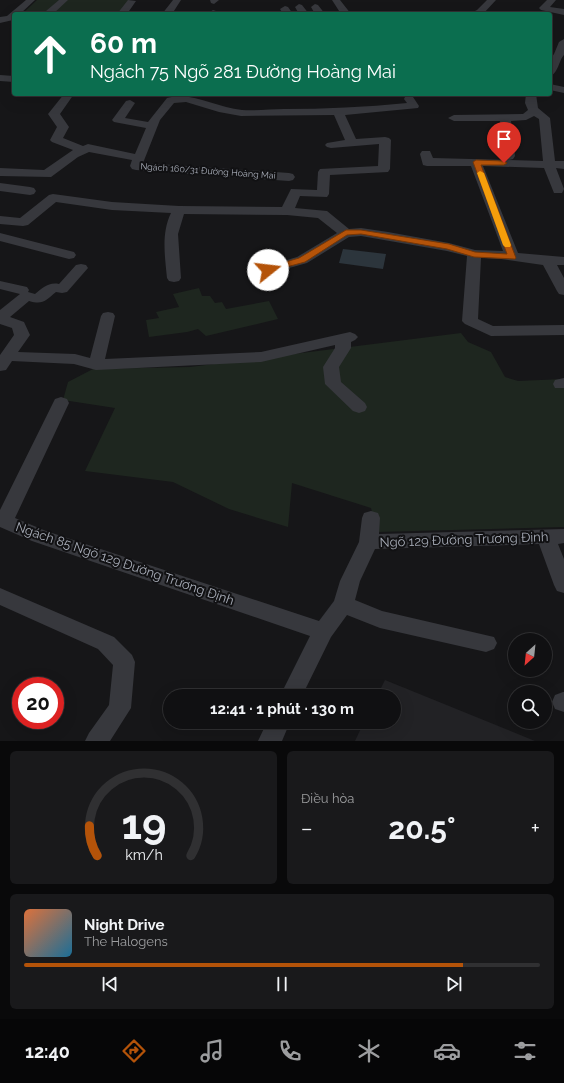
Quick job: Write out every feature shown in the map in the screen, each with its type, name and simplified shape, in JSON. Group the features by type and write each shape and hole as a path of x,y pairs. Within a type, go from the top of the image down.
{"lane":[{"path":"15,12 31,0"},
{"path":"50,12 64,0"},
{"path":"168,12 177,0"},
{"path":"336,0 345,12"},
{"path":"478,12 492,0"},
{"path":"552,0 544,8 564,12"},
{"path":"124,12 132,1"},
{"path":"552,67 564,42"},
{"path":"552,72 562,72"},
{"path":"0,78 12,79"},
{"path":"552,87 564,90"},
{"path":"68,96 54,114 63,127 56,140 84,150"},
{"path":"187,99 195,96"},
{"path":"531,96 530,102 533,111 544,118 550,158 549,165 558,190"},
{"path":"187,99 223,110 241,113 338,112 378,105 412,102"},
{"name":"Ngách 160/31 Đường Hoàng Mai","path":"187,99 171,100 155,119 136,166 289,177"},
{"path":"130,103 118,120 152,126"},
{"path":"454,118 526,117 533,111"},
{"path":"338,112 352,143"},
{"path":"505,117 510,156"},
{"path":"287,211 295,192 323,194 324,172 384,169 385,140 330,145"},
{"name":"Ngách 160/31 Đường Hoàng Mai","path":"84,150 88,148 140,158"},
{"path":"0,172 47,174 74,154 84,150"},
{"path":"426,154 428,162 564,165"},
{"path":"476,162 512,258"},
{"path":"0,187 30,191"},
{"path":"0,220 23,222 53,198 112,206 179,210 287,211 322,214 346,232"},
{"path":"174,278 171,248 173,219 179,210"},
{"path":"268,270 302,260 346,232 361,232 395,237 449,247 474,254 501,255 512,258 548,262 564,260"},
{"path":"0,237 69,255"},
{"path":"474,254 470,321 491,331 564,330"},
{"path":"548,262 564,291"},
{"path":"0,319 26,296 38,299 53,287 62,289 81,268"},
{"path":"0,285 22,290"},
{"path":"96,365 108,316"},
{"path":"0,319 19,325 22,335 3,361"},
{"path":"3,361 75,359 96,365 261,357 347,338 343,348 331,367 333,384 359,407"},
{"name":"Ngách 85 Ngõ 129 Đường Trương Định","path":"61,403 4,521 46,538 323,631"},
{"path":"369,542 371,518"},
{"path":"555,536 564,585"},
{"name":"Ngõ 129 Đường Trương Định","path":"294,689 323,631 343,604 350,581 369,542 555,536"},
{"path":"0,596 106,643 124,662 120,708 96,741"},
{"path":"343,604 380,619 486,643"},
{"path":"270,741 275,729"}],"shaded area":[{"path":"37,0 129,0 120,12 24,12"},
{"path":"343,249 386,254 383,269 339,263"},
{"path":"199,288 202,296 210,296 215,303 222,302 226,309 269,301 278,319 206,336 198,329 149,337 146,320 159,318 156,312 179,307 173,294"},
{"path":"461,333 468,342 491,352 505,377 518,381 564,379 564,527 377,532 371,508 292,483 288,527 229,509 173,482 85,471 115,408 63,400 68,382 93,369 190,367"},
{"path":"385,680 535,741 355,741 361,729 401,729 401,689 380,689"}],"slow traffic":[{"path":"480,173 507,245"}],"route":[{"path":"268,270 302,260 346,232 361,232 388,236 449,247 474,254 501,255 512,258 476,162 504,163"}]}
